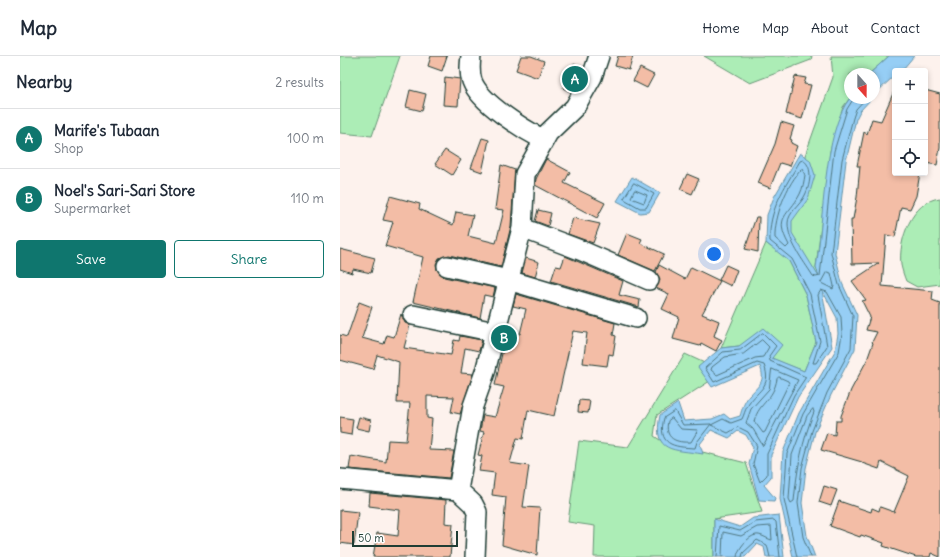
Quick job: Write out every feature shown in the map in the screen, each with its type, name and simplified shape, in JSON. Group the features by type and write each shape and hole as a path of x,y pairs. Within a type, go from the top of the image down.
{"street":[{"path":"471,56 470,72 472,82 480,92 502,114 515,124 544,140"},
{"path":"458,490 472,406 485,372 522,228 524,174 548,132 575,107 592,77 599,56"},
{"path":"522,228 580,250 649,280"},
{"path":"447,266 508,280 636,318"},
{"path":"413,315 495,332"},
{"path":"340,479 458,490 473,504 477,512 475,557"}],"green space":[{"path":"340,56 400,56 372,136 340,133"},
{"path":"704,56 812,56 811,60 750,83"},
{"path":"831,56 889,56 876,68 844,68 844,104 845,104 843,107 830,151 816,267 820,279 789,261 806,295 816,342 804,371 739,346 721,348 766,243 772,248 833,77"},
{"path":"940,198 940,284 917,287 906,281 901,267 902,244 909,223 915,214 922,206 930,201"},
{"path":"685,354 724,372 657,415 654,436 663,442 746,463 762,512 714,519 714,557 594,557 595,526 568,522 579,441 628,447"}],"water":[{"path":"889,56 914,56 904,68 892,68 892,78 880,89 880,68 876,68"},
{"path":"846,104 866,104 860,111 856,119 846,161 835,253 842,283 857,315 855,349 831,395 815,432 806,468 802,503 807,536 815,557 793,557 780,499 783,452 799,413 835,351 838,334 837,318 822,290 832,347 798,397 771,455 771,477 764,485 775,498 774,501 759,500 749,464 753,447 746,435 738,431 729,438 711,430 700,444 703,454 675,450 668,447 662,443 659,437 658,428 660,415 678,403 684,421 712,419 724,414 730,419 740,416 742,408 749,396 762,380 762,371 760,366 712,387 698,367 721,348 739,346 763,328 782,345 772,358 804,371 816,342 806,295 789,261 766,243 767,215 774,197 800,153 810,160 815,175 808,199 792,221 792,233 819,277 816,267 829,154 834,132 841,113"},
{"path":"632,177 660,193 649,212 640,213 617,201"},
{"path":"779,515 784,557 766,557 764,547 757,544 745,557 714,557 714,519 740,527 753,518"}],"building":[{"path":"431,56 447,56 442,71 428,66"},
{"path":"521,56 531,56 544,61 538,78 516,70"},
{"path":"618,56 633,56 629,70 615,66"},
{"path":"574,64 583,69 571,92 563,88"},
{"path":"640,68 654,75 647,88 633,81"},
{"path":"795,76 806,78 804,84 811,85 802,119 786,114"},
{"path":"445,77 460,79 458,106 443,105"},
{"path":"410,90 426,94 422,111 406,107"},
{"path":"928,91 940,94 940,148 937,165 928,164"},
{"path":"892,96 892,176 919,176 916,196 910,209 901,207 895,237 886,235 882,286 933,291 932,300 940,303 940,557 931,553 930,557 916,557 883,546 884,543 861,535 860,537 830,526 839,501 871,512 872,508 879,511 880,507 894,512 909,476 881,462 879,469 862,462 821,450 827,433 835,435 836,421 841,421 841,416 851,390 867,360 873,343 872,342 877,332 866,330 870,317 862,301 866,300 852,281 879,263 852,264 851,219 853,219 857,197 860,166 857,166 864,132 867,134 872,119 881,121"},
{"path":"781,122 794,126 790,139 792,140 791,143 797,146 790,166 780,163 770,188 758,183 775,144"},
{"path":"482,138 489,140 482,172 471,168"},
{"path":"445,150 461,160 452,175 435,164"},
{"path":"546,159 570,172 564,183 605,203 597,218 535,185 536,179"},
{"path":"501,165 515,170 511,226 501,267 449,255 439,258 436,264 437,270 444,277 495,288 493,297 484,295 480,318 413,302 423,257 385,246 393,222 383,220 390,196 420,204 419,209 453,225 456,212 473,215 468,236 496,243 504,210 495,209"},
{"path":"687,174 699,179 692,194 680,189"},
{"path":"538,210 551,213 548,226 535,221"},
{"path":"756,217 759,217 758,252 745,249"},
{"path":"573,218 600,224 593,243 568,234"},
{"path":"627,233 642,239 640,243 664,254 655,271 618,255"},
{"path":"340,249 375,258 371,273 353,269 352,273 340,269"},
{"path":"565,256 623,281 619,295 640,300 639,307 551,281 556,266 561,267"},
{"path":"526,258 539,262 535,277 522,273"},
{"path":"659,265 685,279 691,267 720,281 702,314 719,321 714,336 722,340 716,351 701,343 700,346 673,339 679,317 662,309 669,294 656,288 660,279 656,272"},
{"path":"726,265 737,270 731,286 719,280"},
{"path":"516,294 615,323 613,335 616,336 613,355 609,354 607,366 583,363 587,333 573,331 554,416 528,410 523,439 517,438 510,463 529,466 523,507 540,508 537,555 502,545 506,497 492,495 495,473 479,471 482,456 478,455 484,432 480,431 483,415 495,417 504,387 495,385 507,331 520,334 526,309 513,306"},
{"path":"359,302 372,307 362,338 384,344 387,335 394,337 401,314 405,323 410,325 404,348 451,355 454,340 459,341 460,336 482,340 479,351 465,348 461,373 473,374 460,414 451,412 454,397 427,396 427,418 432,419 429,450 454,451 449,478 349,469 351,456 386,462 388,440 406,441 410,403 397,403 399,362 377,355 373,369 340,360 340,335 347,337"},
{"path":"579,400 590,401 588,413 578,412"},
{"path":"340,417 353,419 351,435 340,433"},
{"path":"359,417 371,420 369,431 356,428"},
{"path":"824,486 837,490 831,506 819,502"},
{"path":"370,493 446,500 445,523 453,524 450,557 373,557 377,533 398,536 400,510 369,506"},
{"path":"340,510 358,512 354,545 340,543"}],"place":[{"name":"Marife's Tubaan","path":"575,79"},
{"name":"Noel's Sari-Sari Store","path":"504,338"}]}
